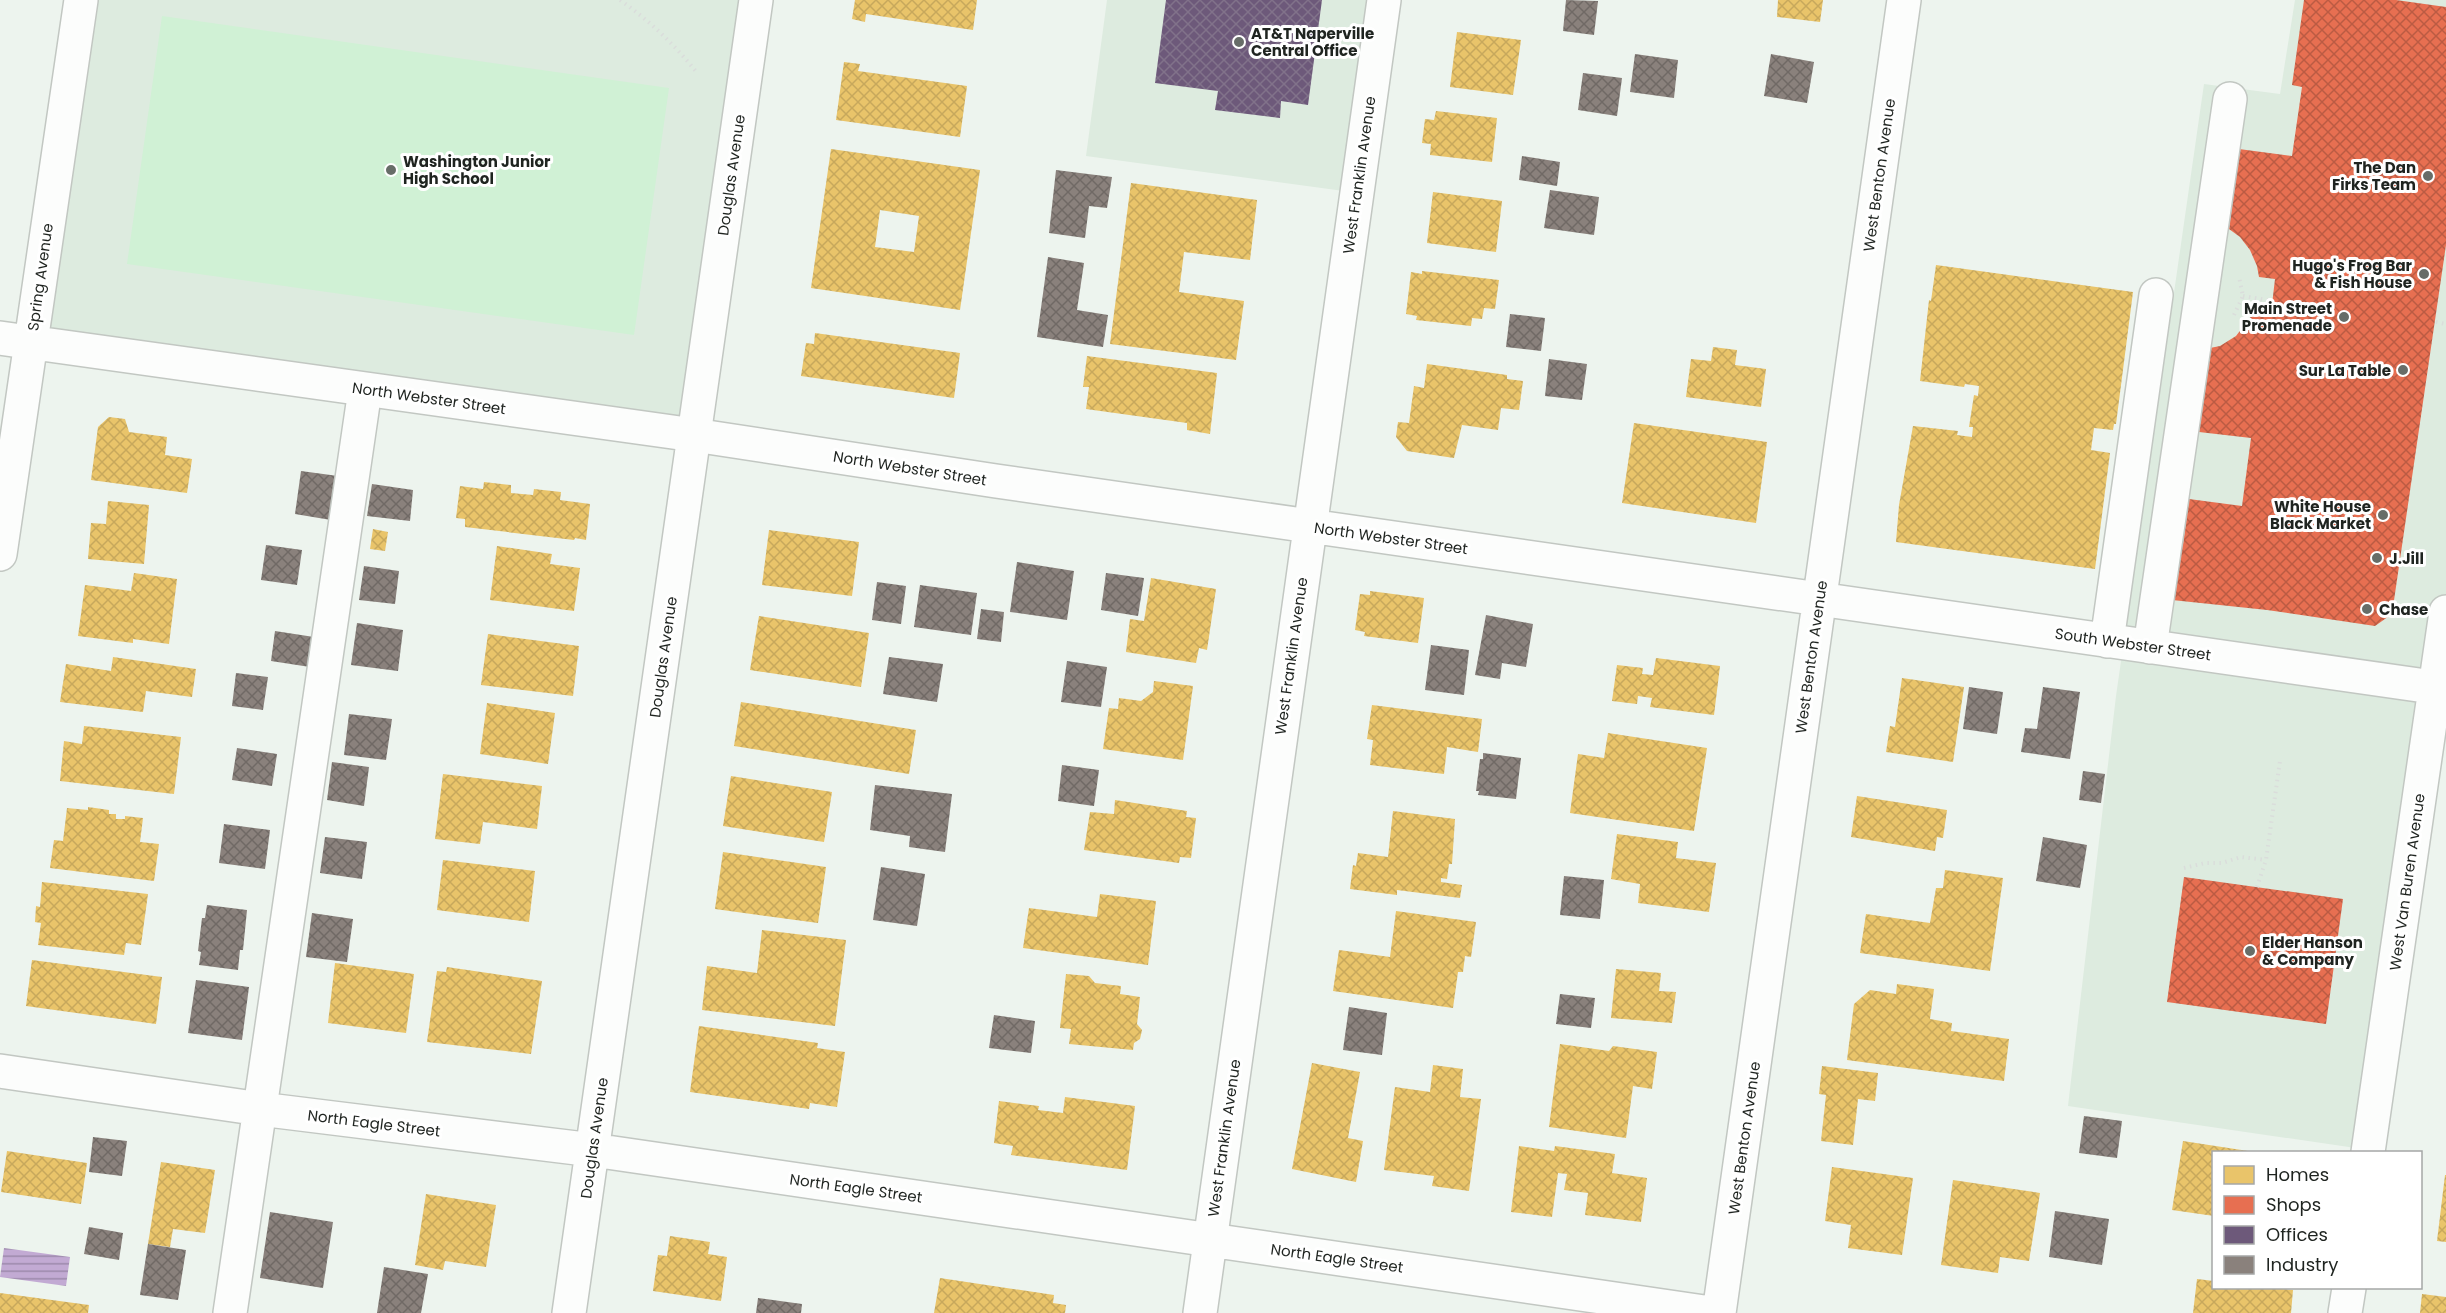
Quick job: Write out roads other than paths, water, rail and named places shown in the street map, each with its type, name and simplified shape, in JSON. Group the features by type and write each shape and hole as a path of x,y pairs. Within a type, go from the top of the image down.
{"street":[{"name":"Spring Avenue","path":"0,554 15,340 81,0"},
{"name":"Douglas Avenue","path":"569,1313 756,0"},
{"name":"West Franklin Avenue","path":"1200,1313 1384,0"},
{"name":"West Benton Avenue","path":"1719,1313 1904,0"},
{"path":"2150,647 2230,99"},
{"path":"2107,641 2156,295"},
{"name":"North Webster Street","path":"15,340 694,435 1309,526 1820,598"},
{"path":"230,1313 366,390"},
{"name":"South Webster Street","path":"1820,598 2441,688"},
{"name":"West Van Buren Avenue","path":"2368,1151 2441,688 2446,612"},
{"name":"North Eagle Street","path":"0,1071 260,1109 593,1150 1711,1313"},
{"path":"2345,1313 2349,1289"}],"place":[{"name":"AT&T Naperville Central Office","path":"1239,42"},
{"name":"Washington Junior High School","path":"391,170"},
{"name":"The Dan Firks Team","path":"2428,176"},
{"name":"Hugo's Frog Bar & Fish House","path":"2424,274"},
{"name":"Main Street Promenade","path":"2344,317"},
{"name":"Sur La Table","path":"2403,370"},
{"name":"White House Black Market","path":"2383,515"},
{"name":"J.Jill","path":"2377,558"},
{"name":"Chase","path":"2367,609"},
{"name":"Elder Hanson & Company","path":"2250,951"}]}
